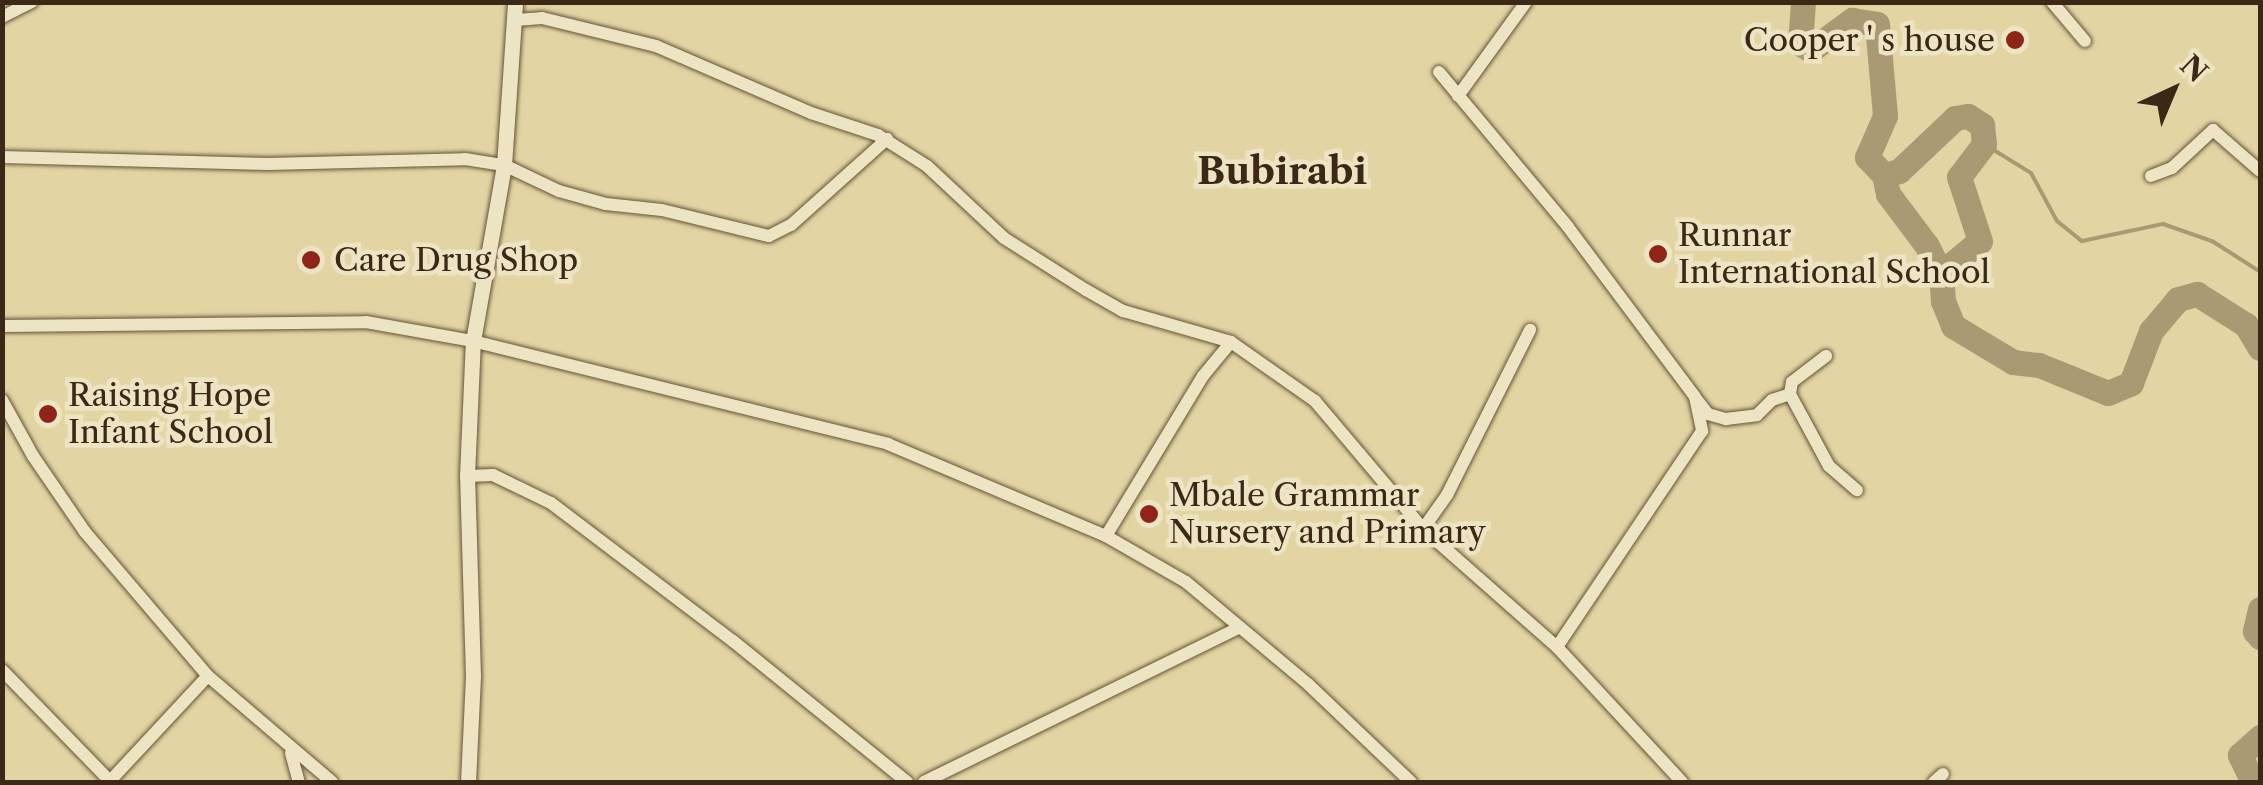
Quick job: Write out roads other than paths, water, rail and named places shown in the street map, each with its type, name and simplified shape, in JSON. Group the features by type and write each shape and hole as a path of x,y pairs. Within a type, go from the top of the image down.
{"street":[{"path":"2,17 32,2"},
{"path":"468,782 473,676 467,476 473,341 504,166 515,2"},
{"path":"1458,96 1526,2"},
{"path":"2052,2 2086,41"},
{"path":"515,20 542,18 656,46 811,113 886,140 948,183 1004,238 1086,290 1123,310 1231,342 1314,401 1423,529 1557,646 1682,782"},
{"path":"1439,72 1568,227 1708,414 1726,419 1757,414 1772,400 1790,394"},
{"path":"2151,176 2172,168 2213,130 2260,171"},
{"path":"2,157 266,164 465,159 504,166 559,191 606,204 662,210 770,236 792,225 886,140"},
{"path":"2,326 366,322 473,341 888,444 1106,536 1186,582 1310,685 1411,782"},
{"path":"1423,529 1448,495 1530,330"},
{"path":"1106,536 1203,376 1231,342"},
{"path":"1826,356 1792,382 1790,394 1829,466 1856,490"},
{"path":"1557,646 1702,431 1695,397"},
{"path":"2,400 33,456 85,532 208,676 332,782"},
{"path":"467,476 494,475 551,503 734,641 907,782"},
{"path":"924,782 1239,628"},
{"path":"2,670 110,782 208,676"},
{"path":"291,750 299,782"}],"waterway":[{"path":"1803,2 1801,34 1804,46 1811,50 1852,20 1877,24 1885,116 1867,157 1884,175 1899,171 1955,118 1968,116 1982,125 1984,144 1959,177 1980,241 1941,273 1943,301 1953,326 2013,362 2039,365 2108,393 2131,383 2151,331 2178,299 2197,294 2246,325 2260,348"},
{"path":"1984,144 2031,173 2057,221 2082,241 2163,224 2212,241 2259,271"},
{"path":"1884,175 1888,194 1927,246 1941,273"},
{"path":"2260,609 2255,631 2260,637"},
{"path":"2253,782 2240,755 2260,737"}],"place":[{"name":"Cooper ' s house","path":"2015,40"},
{"name":"Runnar International School","path":"1658,254"},
{"name":"Care Drug Shop","path":"311,260"},
{"name":"Raising Hope Infant School","path":"48,414"},
{"name":"Mbale Grammar Nursery and Primary","path":"1149,514"}],"district":[{"name":"Bubirabi","path":"1282,171"}]}
